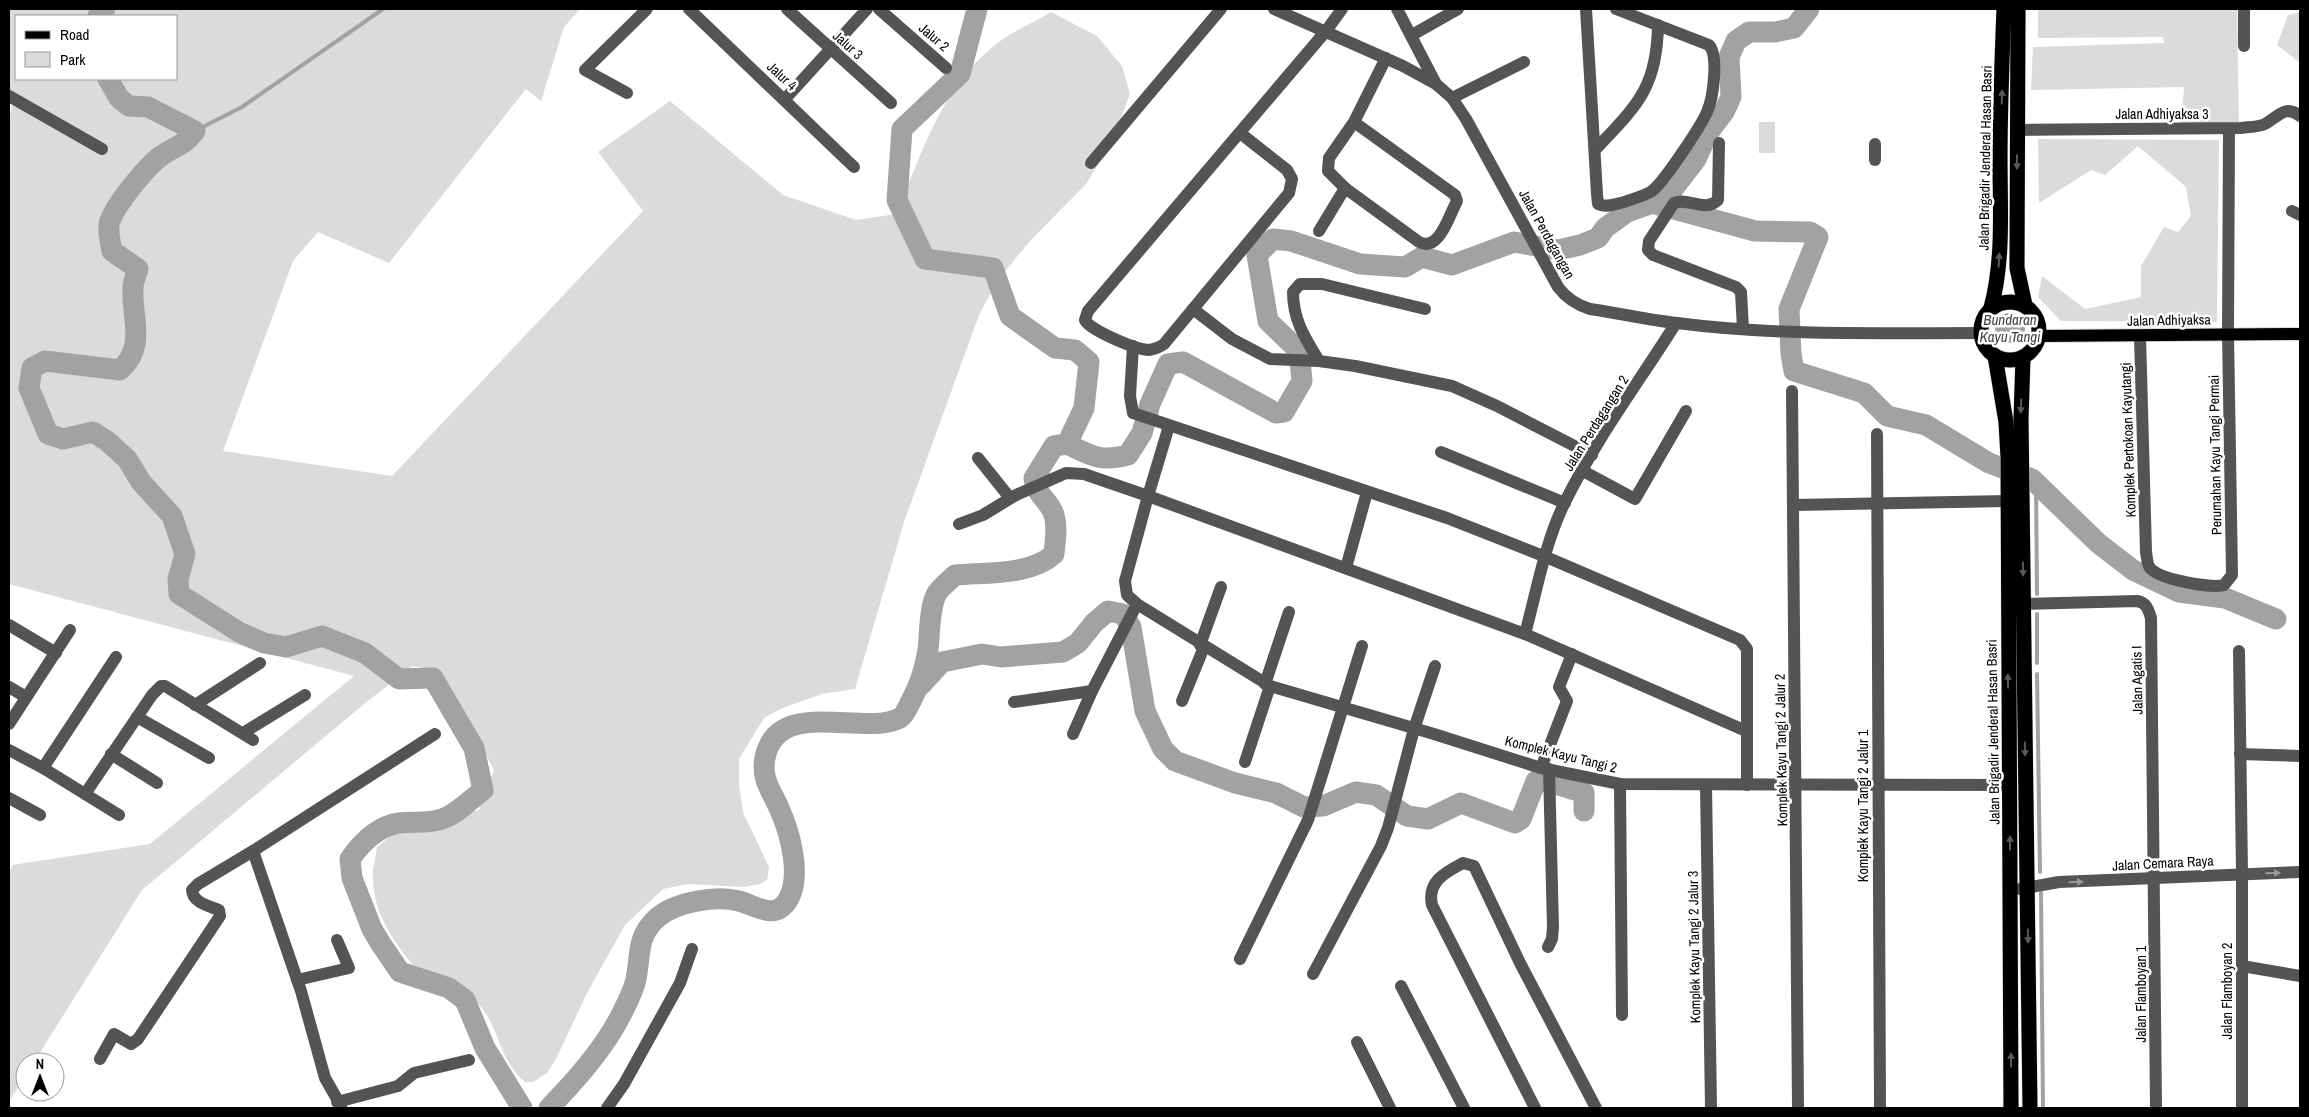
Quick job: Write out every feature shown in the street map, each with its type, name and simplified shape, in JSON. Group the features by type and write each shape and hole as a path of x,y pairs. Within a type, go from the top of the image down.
{"highway":[{"name":"Jalan Brigadir Jenderal Hasan Basri","path":"1992,308 1998,272 2000,242 2004,9"},
{"path":"2018,9 2017,268 2025,305"},
{"path":"2008,301 2025,305 2035,315 2038,322 2039,336 2035,346 2022,357 2009,360 1995,356 1985,346 1981,333 1983,319 1992,308 2008,301"},
{"name":"Jalan Brigadir Jenderal Hasan Basri","path":"1995,356 2006,422 2014,456"},
{"name":"Jalan Brigadir Jenderal Hasan Basri","path":"2011,1108 2008,648 2016,539 2014,456 2022,357"},
{"name":"Jalan Brigadir Jenderal Hasan Basri","path":"2015,483 2008,501 2016,539 2024,604 2023,648 2030,1108"},
{"path":"2008,648 2023,648"}],"main road":[{"name":"Jalan Adhiyaksa","path":"2039,336 2300,334"}],"street":[{"path":"627,93 585,70 647,9"},
{"name":"Jalur 4","path":"689,9 854,167"},
{"name":"Jalur 3","path":"787,9 891,103"},
{"path":"785,99 867,9"},
{"name":"Jalur 2","path":"879,9 946,68"},
{"path":"1091,163 1221,9"},
{"name":"Jalan Perdagangan","path":"1274,9 1386,58 1436,84 1452,98 1563,294 1578,304 1590,309 1676,323 1743,329 1801,332 1981,333"},
{"path":"1240,133 1287,170 1292,186 1289,193 1164,344 1149,350 1133,346 1092,328 1086,323 1086,315 1326,31 1342,9"},
{"path":"1397,9 1436,84"},
{"path":"1412,35 1458,9"},
{"path":"1586,9 1598,204 1602,206 1619,203 1654,190 1709,110 1713,84 1714,52 1709,46 1616,9"},
{"path":"2244,9 2244,46"},
{"path":"1595,150 1629,114 1644,91 1656,64 1658,25"},
{"path":"1354,122 1453,193 1456,201 1438,238 1432,244 1424,244 1345,188 1330,175 1327,166 1329,158 1354,122 1386,58"},
{"path":"1452,98 1524,62"},
{"path":"9,96 102,149"},
{"name":"Jalan Adhiyaksa 3","path":"2017,130 2229,128 2263,125 2285,111 2290,111 2300,116"},
{"name":"Perumahan Kayu Tangi Permai","path":"2229,128 2228,334 2232,575"},
{"path":"1719,143 1718,200 1708,206 1678,202 1669,210 1649,241 1648,250 1653,254 1736,287 1741,292 1743,329"},
{"path":"1875,144 1875,160"},
{"path":"1319,231 1345,188"},
{"path":"1315,360 1294,316 1293,292 1300,284 1322,284 1425,309"},
{"path":"1193,309 1232,339 1270,359 1290,361 1315,360 1452,386 1497,406 1592,455"},
{"name":"Jalan Perdagangan 2","path":"1525,634 1546,557 1565,503 1592,455 1676,323"},
{"name":"Komplek Pertokoan Kayutangi","path":"2140,336 2148,564 2151,569 2158,573 2218,586 2227,582 2232,575"},
{"path":"1133,346 1130,396 1133,413 1447,518 1546,557 1740,640 1746,649 1747,655 1747,785"},
{"name":"Komplek Kayu Tangi 2 Jalur 2","path":"1792,392 1798,1108"},
{"path":"1583,471 1635,499 1686,411"},
{"path":"1073,734 1092,691 1137,604 1127,595 1125,581 1169,426"},
{"name":"Komplek Kayu Tangi 2 Jalur 1","path":"1877,434 1880,1108"},
{"path":"1441,452 1565,503"},
{"path":"978,458 1013,496"},
{"path":"959,524 983,514 1013,496 1066,472 1084,474 1525,634 1746,731"},
{"path":"1346,568 1367,492"},
{"path":"1793,505 2008,501"},
{"path":"1182,701 1221,588"},
{"name":"Jalan Agatis I","path":"2024,604 2137,601 2144,603 2149,609 2151,618 2155,880"},
{"name":"Komplek Kayu Tangi 2","path":"1137,604 1202,646 1268,685 1545,768 1620,784 2010,785"},
{"path":"1245,762 1289,612"},
{"path":"9,625 56,653"},
{"path":"9,724 70,630"},
{"path":"1240,960 1308,820 1362,646"},
{"name":"Jalan Flamboyan 2","path":"2239,651 2242,874 2242,1108"},
{"path":"1548,947 1552,939 1553,927 1545,768 1567,701 1558,687 1572,654"},
{"path":"43,768 116,657"},
{"path":"195,704 260,663"},
{"path":"1313,974 1381,846 1388,828 1414,729 1435,666"},
{"path":"85,794 152,695 161,686 165,686 248,736 305,695"},
{"path":"9,687 26,697"},
{"path":"1014,702 1092,691"},
{"path":"137,717 209,758"},
{"path":"100,1060 114,1034 131,1044 138,1039 220,916 219,910 197,901 192,895 192,890 198,884 436,734"},
{"path":"9,750 43,768 119,815"},
{"path":"111,754 157,783"},
{"path":"2240,754 2300,756"},
{"path":"1620,784 1622,1014"},
{"name":"Komplek Kayu Tangi 2 Jalur 3","path":"1706,785 1711,1108"},
{"path":"9,798 40,815"},
{"path":"252,851 298,980 325,1078 338,1105 398,1086 414,1073 469,1060"},
{"path":"1536,1108 1432,905 1430,894 1434,883 1463,863 1474,866 1482,879 1520,963 1596,1108"},
{"name":"Jalan Cemara Raya","path":"2010,892 2059,882 2155,880 2300,872"},
{"name":"Jalan Flamboyan 1","path":"2155,880 2156,1108"},
{"path":"298,980 350,968 337,940"},
{"path":"607,1108 624,1084 680,983 692,949"},
{"path":"2242,966 2300,976"},
{"path":"1401,986 1464,1108"},
{"path":"1357,1042 1390,1108"}],"green space":[{"path":"9,9 580,9 564,27 541,101 526,89 389,263 318,232 293,261 223,451 392,476 643,211 598,152 670,101 783,195 856,220 897,214 935,123 961,81 977,62 1001,40 1051,12 1097,36 1122,66 1130,94 1112,142 1086,184 1030,241 997,281 979,315 904,522 855,689 822,694 780,709 764,718 739,759 739,785 743,812 769,867 767,880 760,884 744,887 688,884 663,889 625,925 587,993 556,1059 547,1073 533,1082 525,1082 510,1065 483,1009 465,990 454,983 443,977 416,969 393,938 377,904 373,874 377,847 396,832 479,810 494,770 441,672 413,666 364,704 142,890 40,1052 15,1052 15,1092 9,1102 9,875 12,865 150,844 354,676 9,584 9,118 14,100 9,95"},
{"path":"2038,9 2237,9 2239,124 2181,125 2184,87 2031,90 2033,47 2164,43 2163,37 2038,38"},
{"path":"2300,12 2300,63 2277,45 2288,15"},
{"path":"1759,122 1775,122 1775,153 1759,153"},
{"path":"2038,139 2219,140 2217,322 2061,321 2038,297 2042,276 2085,309 2141,297 2141,266 2164,227 2178,232 2191,216 2186,187 2138,146 2105,175 2091,170 2039,203"}],"water":[{"name":"Bundaran Kayu Tangi","path":"2010,313 2021,317 2025,328 2021,339 2010,343 1999,339 1995,328 1999,317"}],"waterway":[{"path":"99,15 105,9"},
{"path":"195,131 242,107 383,9"},
{"path":"977,9 960,74 902,129 897,200 925,259 993,268 1010,316 1055,348 1075,350 1089,362 1084,408 1067,444"},
{"path":"1067,444 1096,457 1110,458 1128,455 1142,433 1150,404 1168,364 1183,362 1276,413 1284,412 1302,381 1299,351 1268,321 1257,255 1273,239 1291,241 1360,264 1405,267 1422,257 1452,265 1514,242 1558,250 1580,245 1598,238 1605,228 1627,212 1666,198 1696,159 1708,133 1724,112 1731,97 1729,57 1736,41 1749,32 1775,32 1794,28 1809,9"},
{"path":"109,80 119,98 129,106 148,107 195,131 186,141 166,152 148,168 131,187 109,224 112,251 138,269 133,288 135,341 128,361 120,370 45,361 32,368 29,388 48,434 63,439 93,432 107,441 127,459 141,482 172,516 185,554 178,579 179,594 239,632 264,643 286,647 322,636 365,653 399,679 433,678 474,748 483,790 448,817 431,821 399,823 377,831 365,841 350,859 352,878 372,929 400,972 449,988 465,1000 485,1048 522,1108"},
{"path":"1652,203 1755,231 1810,232 1818,237 1789,309 1791,354 1794,371 1864,393 1887,416 1926,425 1989,463 2032,479 2098,543 2133,570 2179,592 2225,598 2276,619"},
{"path":"549,1108 589,1064 615,1026 634,988 642,939 650,925 657,918 674,908 696,901 730,899 769,911 780,908 785,904 791,894 794,883 793,856 787,830 764,772 765,758 773,739 786,728 804,723 885,723 902,717 922,676 928,650 932,606 941,588 955,575 1020,570 1044,561 1054,554 1056,529 1054,515 1040,494 1034,478 1054,446 1067,444"},
{"path":"2036,482 2037,594"},
{"path":"921,685 942,662 982,654 1001,657 1063,652 1078,643 1094,623 1108,611 1123,614 1131,627 1145,711 1163,749 1175,761 1235,783 1276,793 1304,807 1323,806 1356,792 1376,795 1407,816 1428,819 1461,803 1515,823 1521,819 1536,781 1540,779 1584,793 1584,811"},
{"path":"2037,614 2037,663"},
{"path":"2037,674 2040,872"},
{"path":"2041,893 2043,1108"}]}
